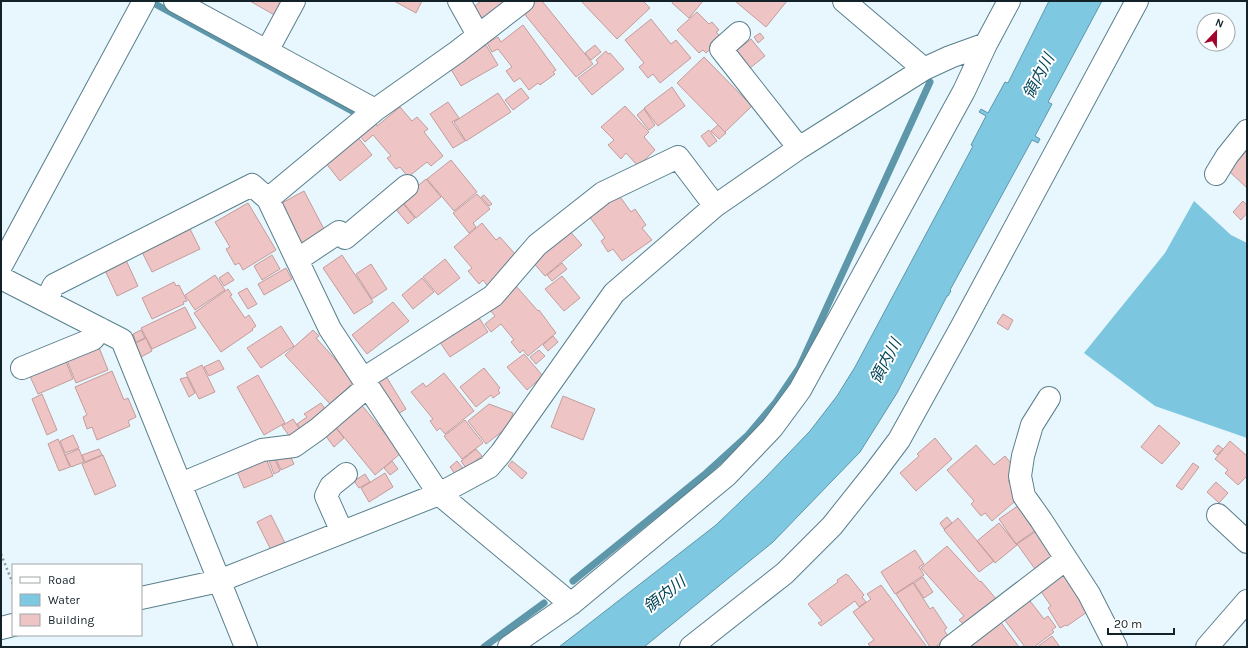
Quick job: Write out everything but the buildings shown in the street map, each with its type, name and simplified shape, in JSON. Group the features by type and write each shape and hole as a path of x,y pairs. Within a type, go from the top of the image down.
{"street":[{"path":"175,1 375,110"},
{"path":"267,51 294,1"},
{"path":"459,1 478,35"},
{"path":"268,199 375,110 523,1"},
{"path":"844,1 924,68"},
{"path":"508,647 571,604 727,475 772,428 800,390 964,91 986,44 1009,1"},
{"path":"691,647 785,573 832,526 899,440 1137,1"},
{"path":"1,266 141,2"},
{"path":"739,33 721,49 800,148"},
{"path":"142,598 219,580 439,494 489,467 501,453 614,293 715,206 800,148 924,68 986,44"},
{"path":"1216,174 1227,156 1247,131"},
{"path":"181,484 262,450 294,446 318,429 365,382 493,296 537,245 603,194 623,183 678,157 715,206"},
{"path":"46,301 54,285 252,185 268,199 330,330 439,494 571,604"},
{"path":"297,260 339,232 345,238 407,186"},
{"path":"1,278 122,340 246,647"},
{"path":"22,368 93,339 101,329"},
{"path":"1049,398 1032,425 1022,456 1020,476 1024,496 1089,594 1116,647"},
{"path":"342,532 326,496 330,486 346,474"},
{"path":"1218,515 1247,542"},
{"path":"951,647 1066,559"},
{"path":"1208,647 1247,601"},
{"path":"1,628 12,625"}],"path":[{"path":"1,554 12,582"}],"shaded area":[{"path":"1194,201 1231,235 1247,243 1247,438 1155,406 1084,353 1165,253"}],"water":[{"name":"領内川","path":"1049,1 1102,1 1048,102 1052,104 1035,136 1040,139 1038,143 1032,140 950,290 951,291 897,393 860,452 773,542 644,647 559,647 716,525 764,479 810,431 837,396 855,367 973,146 971,145 986,116 979,112 981,109 988,113 1005,82 1008,83"}],"waterway":[{"path":"157,5 352,111"},
{"path":"573,581 704,475 748,435 776,402 799,368 930,82"},
{"path":"484,647 544,603"}]}
